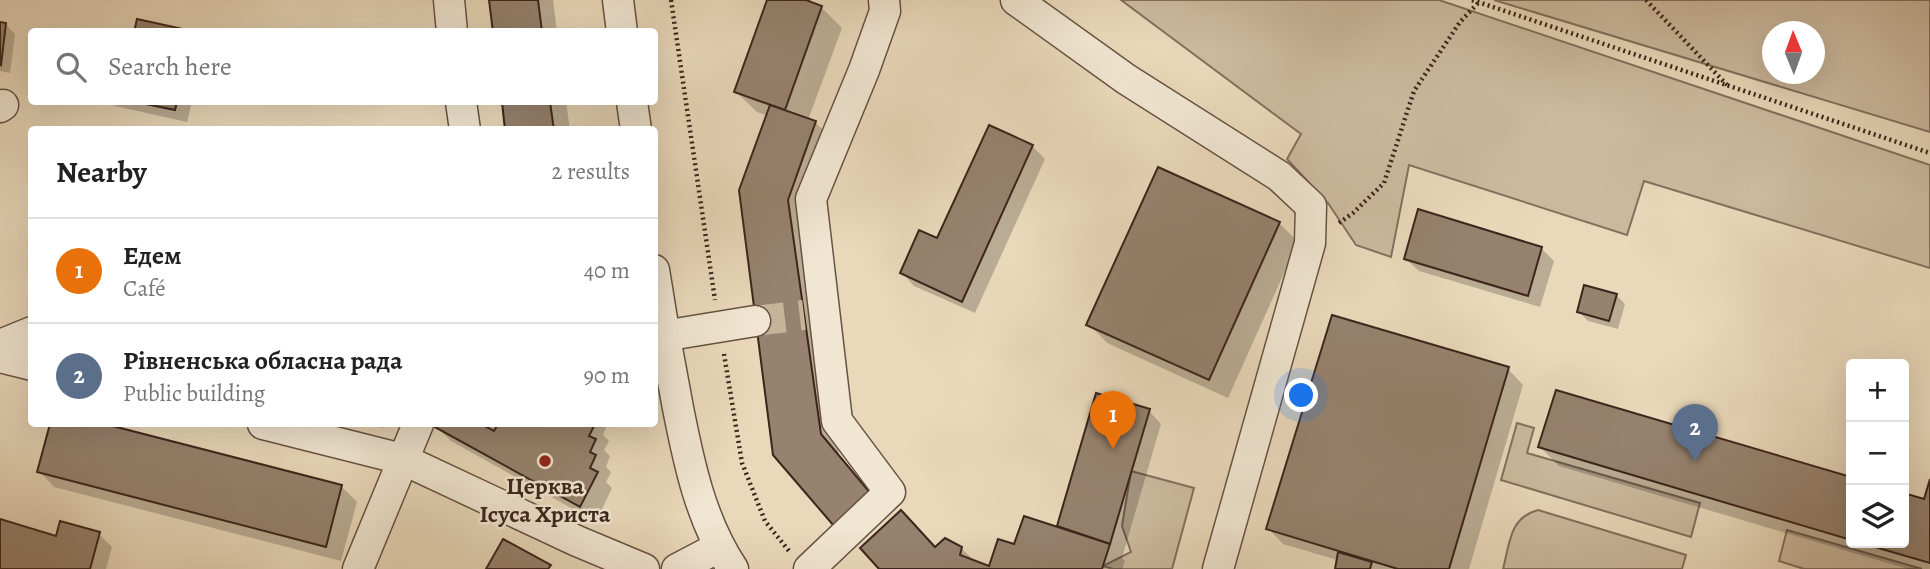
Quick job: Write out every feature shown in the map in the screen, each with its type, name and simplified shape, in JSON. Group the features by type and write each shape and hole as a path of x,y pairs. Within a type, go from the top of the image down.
{"street":[{"path":"449,0 452,28"},
{"path":"618,0 622,28"},
{"path":"803,564 890,492 838,421 814,314 811,200 864,70 885,11 884,0"},
{"path":"1016,0 1126,79 1279,176 1311,206 1310,243 1218,569"},
{"path":"461,105 464,126"},
{"path":"632,105 635,126"},
{"path":"658,300 663,337 688,456 701,504 726,558 677,569"},
{"path":"663,337 755,321"},
{"path":"0,345 28,334"},
{"path":"0,357 28,364"},
{"path":"275,427 402,459 644,569"},
{"path":"358,569 417,427"}],"path":[{"path":"671,0 719,327 742,463 765,521 803,564"},
{"path":"1472,0 1930,153"},
{"path":"1647,0 1728,86"},
{"path":"1310,243 1353,213 1384,183 1415,91 1460,22 1479,2"}],"shaded area":[{"path":"1121,0 1439,0 1930,165 1930,268 1644,181 1627,235 1409,165 1391,257 1356,245 1328,203 1287,159 1301,134"},
{"path":"1494,0 1930,0 1930,132 1771,84 1825,84 1825,21 1762,21 1762,81"},
{"path":"1517,423 1534,428 1527,453 1700,503 1691,537 1501,480"},
{"path":"1131,471 1194,488 1172,569 1113,569 1103,566 1131,552 1122,526"},
{"path":"1538,510 1686,555 1682,569 1503,569 1516,525 1528,514"},
{"path":"1787,530 1922,569 1804,569 1779,561"}],"building":[{"path":"489,0 538,0 542,28 492,28"},
{"path":"767,0 806,0 822,6 785,110 734,92"},
{"path":"137,19 178,28 135,28"},
{"path":"0,22 6,23 1,65 0,64"},
{"path":"151,105 176,105 175,110"},
{"path":"502,105 550,105 553,126 505,126"},
{"path":"770,105 816,121 788,200 821,434 872,495 834,526 773,455 739,190"},
{"path":"989,125 1033,145 962,302 900,273 919,230 937,238"},
{"path":"1158,167 1280,222 1209,380 1086,325"},
{"path":"1418,209 1542,247 1528,296 1404,259"},
{"path":"1584,285 1617,294 1609,321 1577,312"},
{"path":"1332,315 1509,367 1449,569 1398,569 1266,529"},
{"path":"1556,390 1846,476 1846,539 1538,447"},
{"path":"1096,393 1150,409 1110,544 1057,526"},
{"path":"49,427 117,427 342,485 326,547 37,472"},
{"name":"Церква Ісуса Христа","path":"435,427 487,427 494,431 496,427 594,427 589,436 596,439 590,452 596,455 590,468 598,472 580,507"},
{"path":"1930,479 1930,563 1878,548 1909,548 1909,494 1924,499"},
{"path":"901,510 935,547 945,538 962,547 960,555 989,566 998,539 1014,544 1024,516 1110,544 1102,569 879,569 860,548"},
{"path":"0,519 56,536 60,521 100,532 90,569 0,569"},
{"path":"503,539 551,565 548,569 486,569"},
{"path":"1338,552 1372,562 1370,569 1335,569"}],"tunnel":[{"path":"755,321 804,315"}],"place":[{"name":"Едем","path":"1113,449"},
{"name":"Церква Ісуса Христа","path":"545,461"},
{"name":"Рівненська обласна рада","path":"1695,462"}]}
